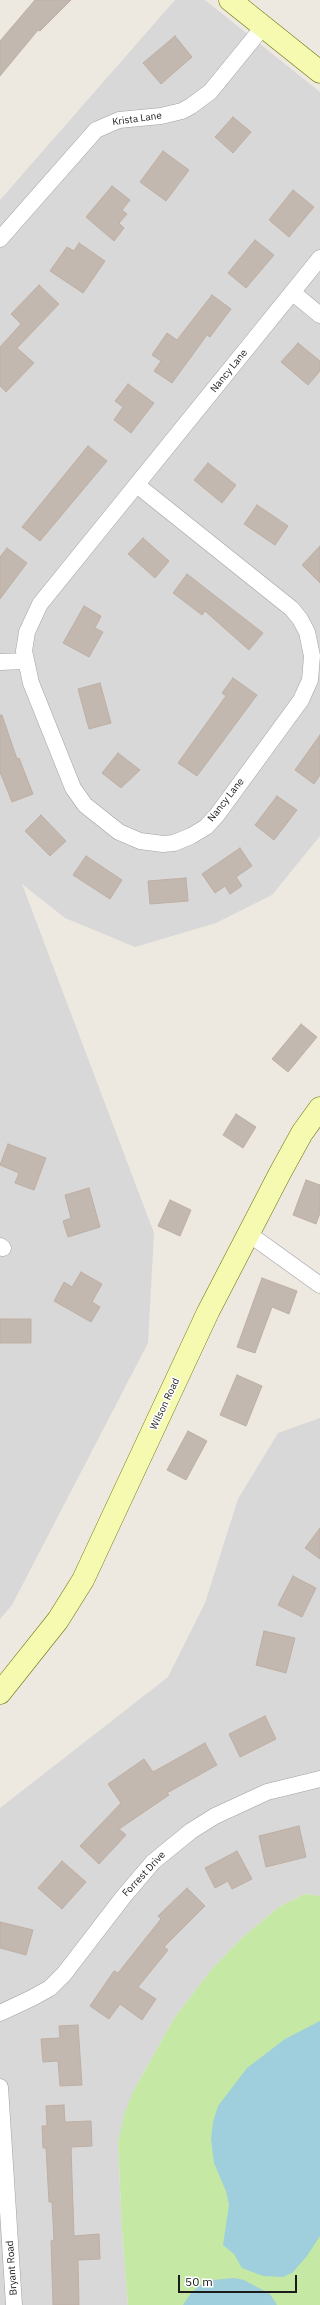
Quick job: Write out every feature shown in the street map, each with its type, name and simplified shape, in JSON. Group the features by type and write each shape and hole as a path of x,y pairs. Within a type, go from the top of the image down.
{"street":[{"path":"230,0 320,72"},
{"name":"Krista Lane","path":"0,239 96,130 119,120 177,112 201,100 210,92 263,26"},
{"name":"Nancy Lane","path":"137,485 286,604 300,619 307,632 312,656 310,680 301,700 217,815 206,827 192,836 174,842 152,843 129,837 109,826 85,805 73,788 31,683 25,661 27,632 35,612 292,292 320,258"},
{"path":"292,292 320,315"},
{"path":"0,662 25,661"},
{"name":"Wilson Road","path":"0,1693 58,1620 83,1580 208,1312 302,1133 320,1108"},
{"path":"249,1234 320,1284"},
{"name":"Forrest Drive","path":"0,2013 50,1988 64,1974 124,1896 153,1862 191,1831 226,1810 267,1792 320,1779"},
{"name":"Bryant Road","path":"0,2087 5,2239 14,2305"}],"shaded area":[{"path":"175,0 205,0 320,92 320,836 272,895 216,923 135,947 65,918 22,884 154,1233 148,1343 12,1605 0,1619 0,200"},
{"path":"320,1418 320,1896 305,1894 279,1907 242,1938 212,1969 175,2017 134,2090 118,2142 122,2230 128,2305 0,2305 0,1808 168,1677 205,1603 238,1499 278,1433"}],"green space":[{"path":"305,1894 320,1896 320,2305 128,2305 122,2230 118,2142 125,2112 134,2090 175,2017 212,1969 242,1938 279,1907"}],"water":[{"path":"320,2021 320,2236 307,2256 292,2273 283,2277 263,2276 242,2268 234,2254 223,2245 229,2205 226,2191 214,2163 211,2139 213,2122 218,2106 247,2068 285,2039"},
{"path":"234,2278 244,2280 270,2294 277,2305 183,2305 191,2293 199,2286 212,2280"}],"building":[{"path":"35,0 71,0 40,31 38,30 0,76 0,41"},
{"path":"175,36 192,57 161,84 143,63"},
{"path":"233,117 251,132 233,153 215,137"},
{"path":"163,151 189,170 166,201 140,182"},
{"path":"112,186 130,200 122,210 127,214 119,223 124,228 114,241 86,217"},
{"path":"293,190 314,207 289,237 269,220"},
{"path":"255,240 274,255 246,288 228,273"},
{"path":"79,243 105,261 83,293 50,271 67,247 74,251"},
{"path":"39,285 59,304 17,348 34,363 6,392 0,386 0,347 21,324 11,314"},
{"path":"212,295 231,309 210,337 207,335 172,383 154,371 161,361 152,355 167,333 177,340"},
{"path":"298,343 320,361 320,371 308,385 281,362"},
{"path":"128,384 154,403 131,433 114,420 123,407 115,401"},
{"path":"88,446 107,461 40,541 22,527"},
{"path":"208,463 236,485 222,503 194,480"},
{"path":"257,505 288,526 275,545 244,524"},
{"path":"143,538 169,561 155,578 128,554"},
{"path":"320,546 320,583 302,565"},
{"path":"7,548 27,563 0,599 0,557"},
{"path":"187,574 263,633 249,650 205,611 202,615 173,593"},
{"path":"84,606 101,616 95,628 103,632 89,657 63,643"},
{"path":"233,678 257,695 197,776 178,763 226,696 222,693"},
{"path":"100,683 111,723 89,729 78,689"},
{"path":"0,715 2,715 17,759 19,758 33,794 12,802 0,772"},
{"path":"320,735 320,775 314,784 295,770"},
{"path":"118,753 140,770 121,788 102,773"},
{"path":"277,796 297,810 274,840 255,825"},
{"path":"41,815 66,841 50,856 25,831"},
{"path":"240,848 252,866 236,877 242,886 230,894 225,886 215,893 202,874"},
{"path":"86,856 122,880 110,899 73,875"},
{"path":"186,878 188,901 150,904 148,881"},
{"path":"301,1024 317,1037 288,1072 272,1059"},
{"path":"236,1114 256,1127 243,1148 223,1135"},
{"path":"8,1144 46,1158 34,1190 15,1183 19,1173 0,1165"},
{"path":"306,1180 320,1185 320,1213 316,1224 293,1215"},
{"path":"89,1188 100,1227 68,1237 63,1221 71,1218 65,1195"},
{"path":"170,1200 191,1210 180,1236 158,1226"},
{"path":"81,1272 102,1284 92,1302 100,1307 91,1322 54,1301 64,1282 72,1287"},
{"path":"262,1278 297,1291 289,1314 272,1307 255,1353 237,1347"},
{"path":"0,1319 31,1319 31,1343 0,1343"},
{"path":"237,1375 262,1386 246,1426 220,1415"},
{"path":"188,1431 207,1441 186,1480 167,1470"},
{"path":"320,1528 320,1559 305,1548"},
{"path":"293,1576 316,1588 302,1617 278,1605"},
{"path":"264,1631 295,1638 286,1673 256,1665"},
{"path":"265,1716 276,1739 240,1757 229,1734"},
{"path":"205,1743 217,1765 167,1793 169,1795 119,1829 126,1835 99,1864 80,1846 121,1803 108,1784 144,1759 153,1772"},
{"path":"299,1826 306,1857 266,1867 259,1836"},
{"path":"237,1851 252,1879 232,1889 228,1881 215,1888 205,1868"},
{"path":"62,1861 86,1882 62,1909 38,1888"},
{"path":"187,1888 205,1906 164,1947 168,1950 138,1987 156,1999 142,2020 120,2004 109,2019 90,2006 114,1971 118,1973 161,1919 158,1916"},
{"path":"0,1922 33,1930 26,1955 0,1948"},
{"path":"78,2025 82,2085 60,2086 58,2061 43,2062 41,2039 60,2038 59,2026"},
{"path":"64,2105 65,2122 91,2121 92,2146 71,2147 74,2236 99,2234 100,2259 78,2260 79,2305 53,2305 51,2241 54,2240 52,2202 49,2202 46,2148 43,2148 42,2126 47,2126 46,2106"}]}
